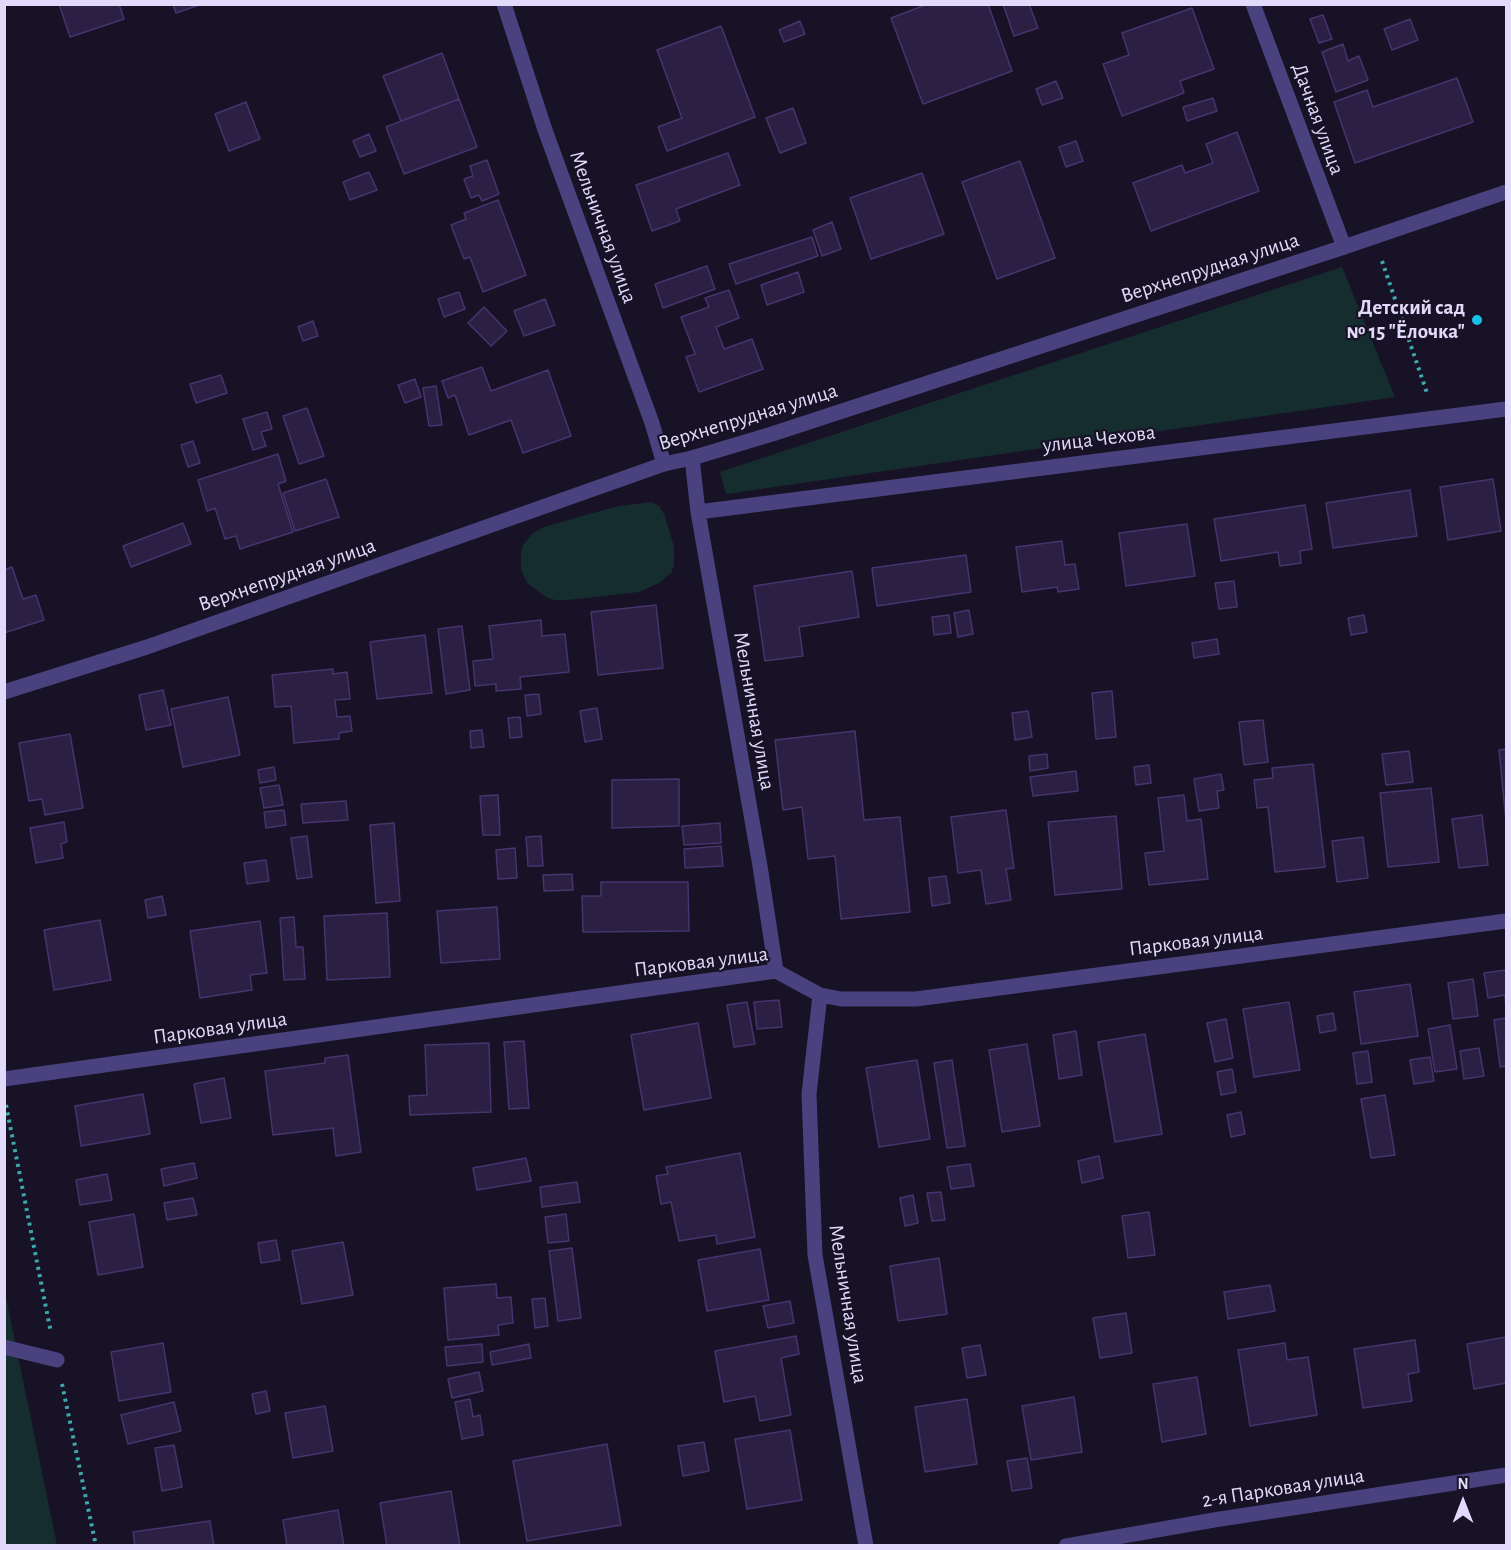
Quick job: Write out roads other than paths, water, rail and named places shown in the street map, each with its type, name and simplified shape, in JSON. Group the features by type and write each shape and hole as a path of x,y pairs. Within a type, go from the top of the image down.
{"street":[{"name":"Мельничная улица","path":"504,4 545,130 652,423 664,464"},
{"name":"Дачная улица","path":"1253,4 1344,247"},
{"name":"Верхнепрудная улица","path":"4,692 147,647 664,464 772,434 1506,192"},
{"name":"улица Чехова","path":"698,512 1506,410"},
{"name":"Мельничная улица","path":"692,458 698,512 760,866 776,971"},
{"name":"Парковая улица","path":"4,1079 776,971 820,995 842,999 916,999 1506,921"},
{"name":"Мельничная улица","path":"820,995 809,1094 815,1255 866,1545"},
{"path":"4,1347 57,1360"},
{"name":"2-я Парковая улица","path":"1066,1545 1506,1475"}],"place":[{"name":"Детский сад № 15 \"Ёлочка\"","path":"1477,320"}]}
